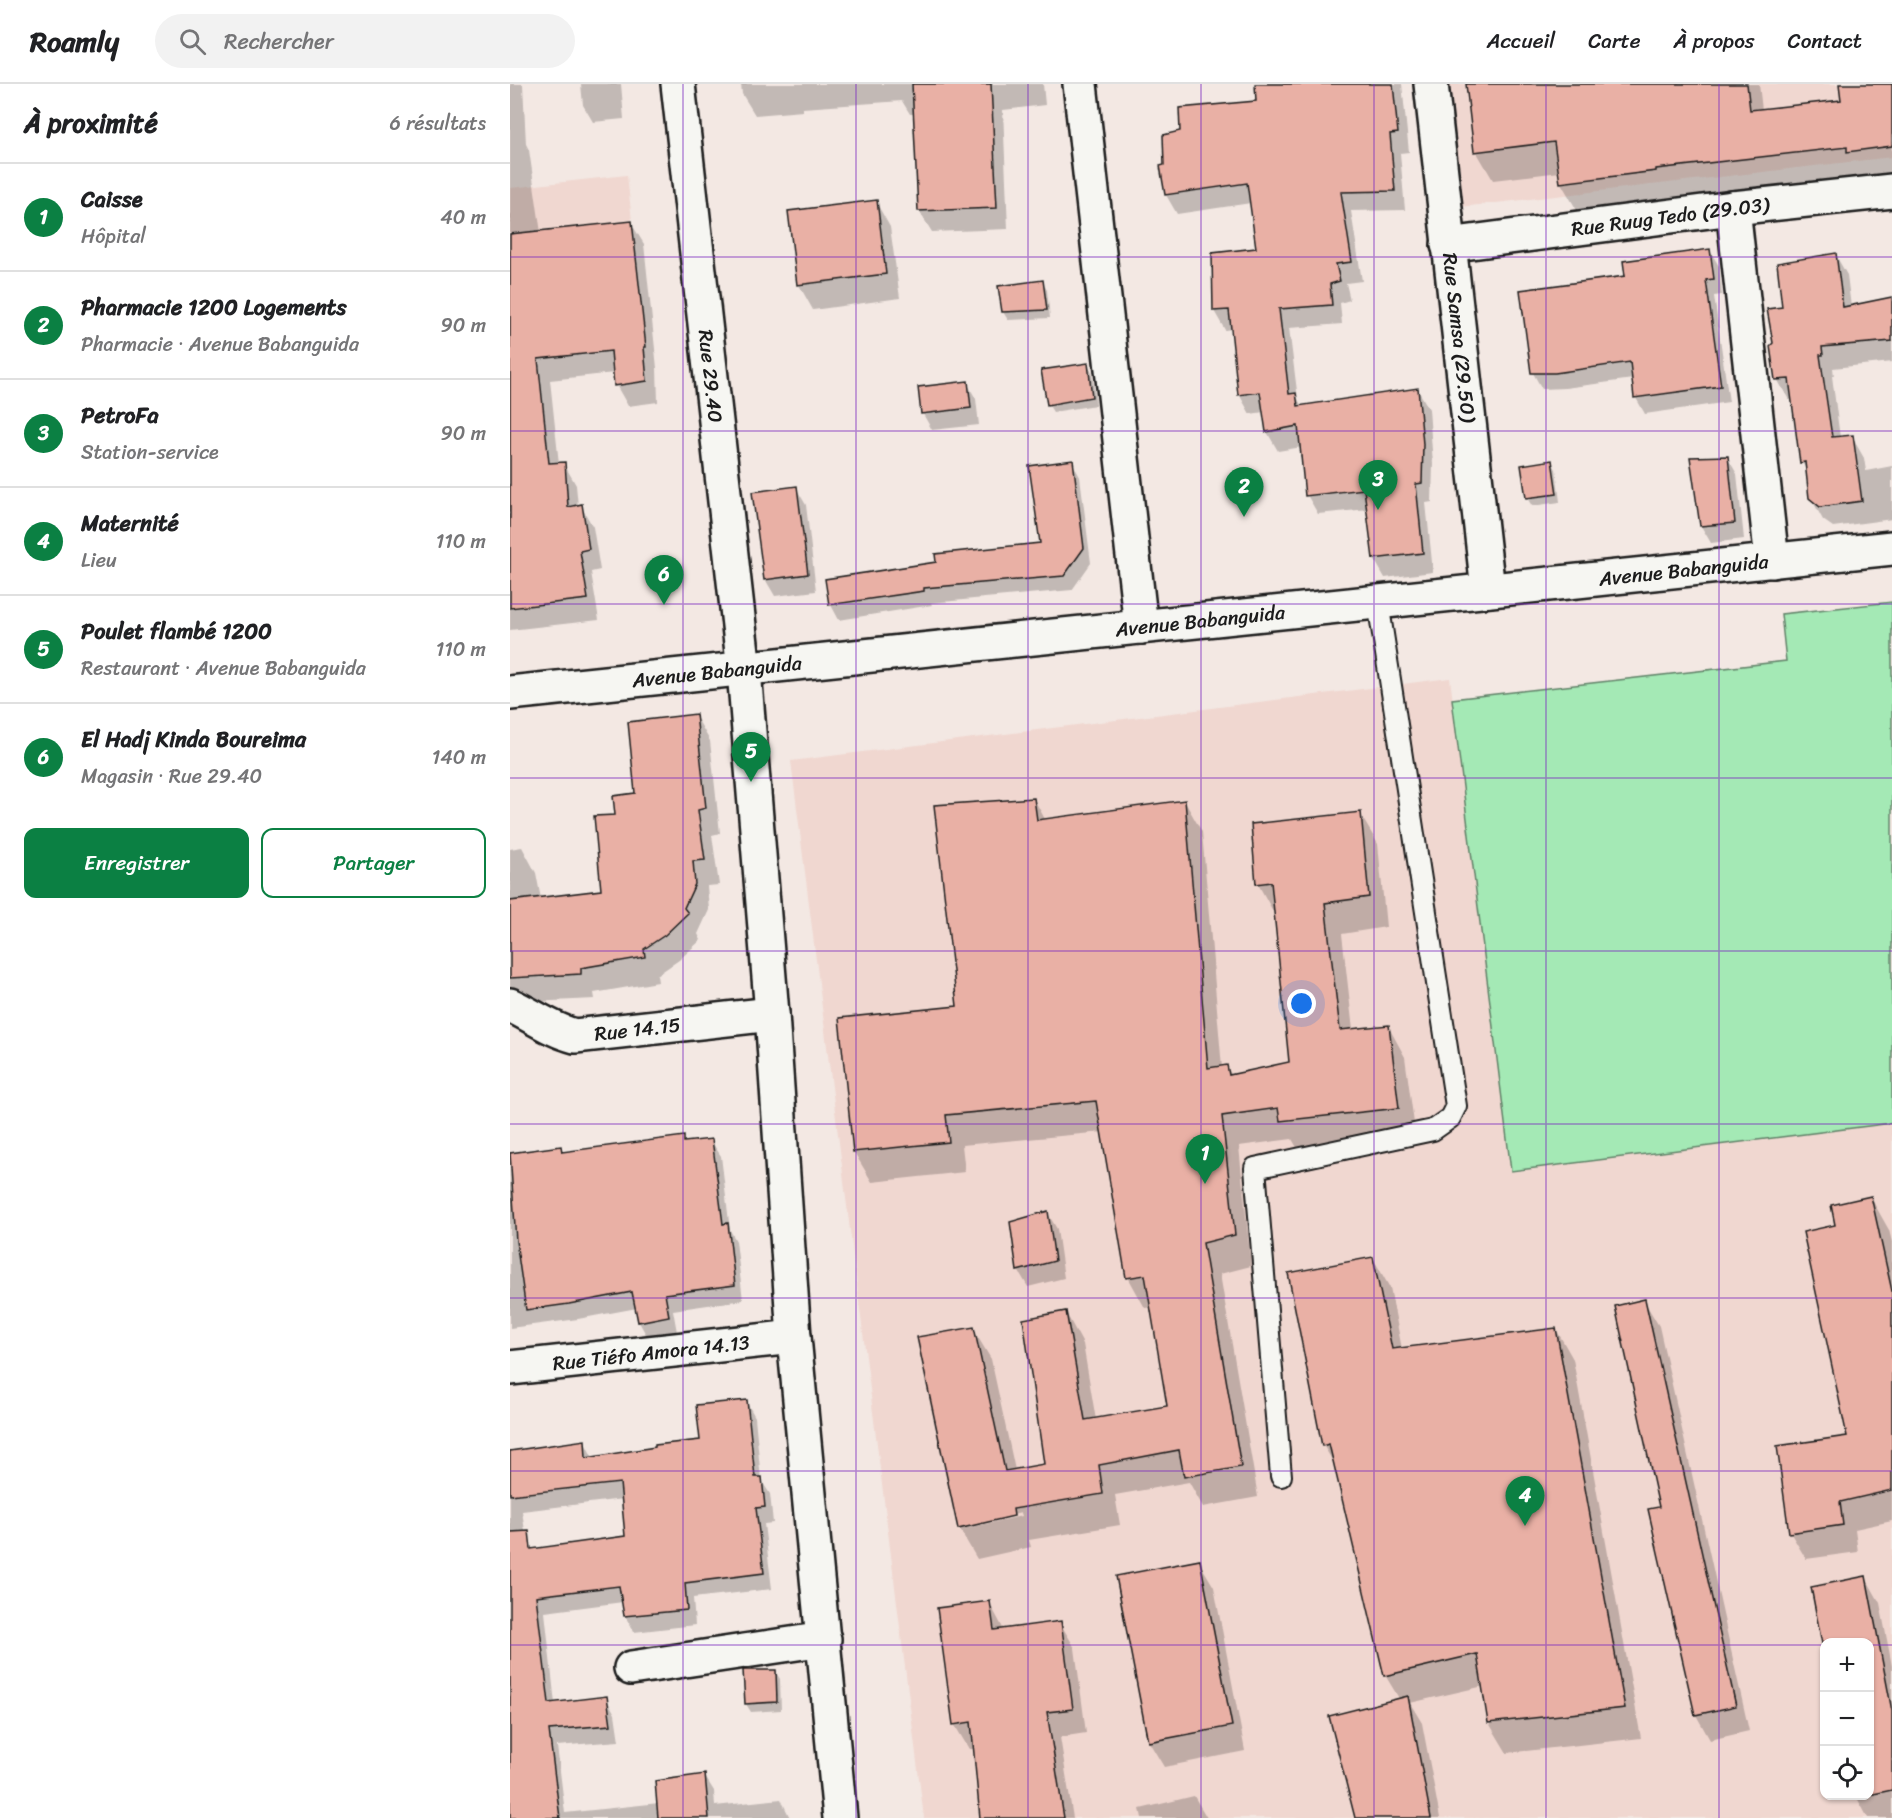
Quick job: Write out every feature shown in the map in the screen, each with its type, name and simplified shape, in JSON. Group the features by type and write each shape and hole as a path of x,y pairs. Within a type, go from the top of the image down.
{"street":[{"name":"Rue 29.40","path":"678,84 744,670 772,1014 794,1337 840,1818"},
{"path":"1080,84 1141,627"},
{"name":"Rue Samsa (29.50)","path":"1431,84 1488,590"},
{"name":"Rue Ruug Tedo (29.03)","path":"1448,245 1732,208 1892,191"},
{"path":"1732,208 1772,561"},
{"name":"Avenue Babanguida","path":"510,693 1892,548"},
{"name":"Rue 14.15","path":"510,1005 529,1013 557,1031 574,1036 772,1014"},
{"name":"Rue Tiéfo Amora 14.13","path":"510,1368 794,1337"},
{"path":"632,1668 824,1639"}],"lane":[{"path":"1281,1476 1255,1168 1433,1130 1449,1118 1456,1106 1378,602"}],"shaded area":[{"path":"1447,84 1892,84 1892,157 1461,207"},
{"path":"627,175 632,221 510,234 510,188"},
{"path":"1450,678 1511,1171 1892,1123 1892,1818 924,1818 791,761"}],"green space":[{"path":"1892,602 1892,1123 1511,1171 1452,699 1786,661 1781,614"}],"building":[{"path":"912,84 991,84 997,208 918,211"},
{"path":"1255,84 1393,84 1398,133 1390,134 1395,191 1341,192 1352,262 1336,264 1340,281 1330,284 1332,305 1279,309 1289,394 1296,393 1298,406 1418,388 1423,444 1422,483 1416,484 1423,553 1373,559 1364,489 1305,496 1298,426 1266,432 1260,392 1238,395 1229,310 1213,311 1212,253 1256,248 1247,183 1165,195 1160,166 1164,165 1163,135 1180,131 1179,108 1256,101"},
{"path":"1466,84 1747,84 1750,110 1841,100 1839,84 1892,84 1892,146 1847,152 1847,147 1656,169 1656,171 1560,183 1554,142 1474,152"},
{"path":"877,200 886,274 797,285 788,211"},
{"path":"632,221 646,347 644,347 647,381 614,386 611,351 538,359 549,463 565,462 568,507 582,504 589,549 580,551 588,599 510,608 510,234"},
{"path":"1710,249 1714,279 1706,280 1721,386 1634,398 1630,362 1555,373 1531,373 1520,290 1625,276 1623,261"},
{"path":"1836,253 1843,307 1892,297 1892,341 1822,347 1823,355 1820,355 1832,437 1853,435 1862,501 1820,507 1809,498 1805,462 1800,463 1789,379 1775,380 1770,346 1773,343 1767,309 1782,307 1777,263"},
{"path":"1043,280 1047,310 1002,312 998,286"},
{"path":"1088,363 1092,397 1047,405 1041,370"},
{"path":"968,381 971,408 921,414 918,387"},
{"path":"1728,456 1735,523 1700,526 1690,457"},
{"path":"1073,460 1084,548 1064,576 924,588 924,591 829,605 825,579 936,562 935,554 1040,543 1029,466"},
{"path":"1552,460 1557,494 1526,498 1521,465"},
{"path":"797,486 808,574 764,580 752,492"},
{"path":"696,714 706,808 698,810 705,860 693,861 695,884 684,908 688,913 665,935 644,949 645,957 581,968 581,974 510,978 510,901 601,890 594,816 615,815 613,796 635,793 628,722"},
{"path":"1034,798 1037,820 1185,800 1208,1068 1227,1065 1229,1075 1289,1062 1271,882 1256,884 1251,824 1361,812 1369,897 1325,903 1340,1030 1389,1025 1399,1108 1280,1121 1278,1108 1222,1116 1235,1235 1203,1243 1241,1467 1184,1477 1179,1450 1099,1465 1103,1494 1013,1509 1014,1516 958,1529 917,1337 974,1327 1005,1471 1044,1464 1023,1319 1066,1311 1085,1420 1167,1406 1145,1275 1126,1278 1096,1101 946,1115 949,1142 853,1152 839,1018 957,1006 934,805"},
{"path":"684,1136 684,1142 712,1139 723,1224 728,1223 735,1285 665,1294 669,1316 638,1322 632,1292 526,1310 516,1241 510,1153 561,1146 562,1152"},
{"path":"1871,1196 1892,1291 1892,1490 1840,1502 1843,1525 1789,1533 1777,1446 1847,1436 1803,1232 1835,1225 1831,1205"},
{"path":"1048,1211 1055,1261 1017,1271 1010,1222"},
{"path":"1373,1257 1392,1349 1556,1328 1625,1708 1488,1723 1477,1654 1384,1676 1329,1444 1322,1446 1288,1273"},
{"path":"1645,1299 1736,1706 1695,1715 1648,1509 1659,1507 1615,1306"},
{"path":"747,1400 755,1477 762,1477 765,1507 756,1508 764,1573 685,1583 687,1610 624,1616 619,1586 536,1596 549,1703 607,1696 611,1725 549,1730 560,1818 510,1818 510,1532 529,1531 531,1549 625,1536 620,1483 510,1495 510,1451 585,1440 586,1458 655,1447 655,1445 700,1440 696,1405"},
{"path":"1200,1560 1232,1726 1148,1742 1116,1576"},
{"path":"1866,1576 1892,1711 1892,1790 1874,1794 1874,1638 1821,1638 1811,1587"},
{"path":"990,1601 994,1630 1061,1621 1073,1709 1047,1712 1064,1818 980,1818 971,1722 953,1725 937,1608"},
{"path":"743,1670 776,1670 777,1702 745,1704"},
{"path":"1408,1696 1431,1818 1355,1818 1329,1716"},
{"path":"705,1774 709,1818 658,1818 655,1781"}],"place":[{"name":"PetroFa","path":"1378,510"},
{"name":"Pharmacie 1200 Logements","path":"1244,517"},
{"name":"El Hadj Kinda Boureima","path":"664,605"},
{"name":"Poulet flambé 1200","path":"751,782"},
{"name":"Caisse","path":"1205,1184"},
{"name":"Maternité","path":"1525,1526"}]}
